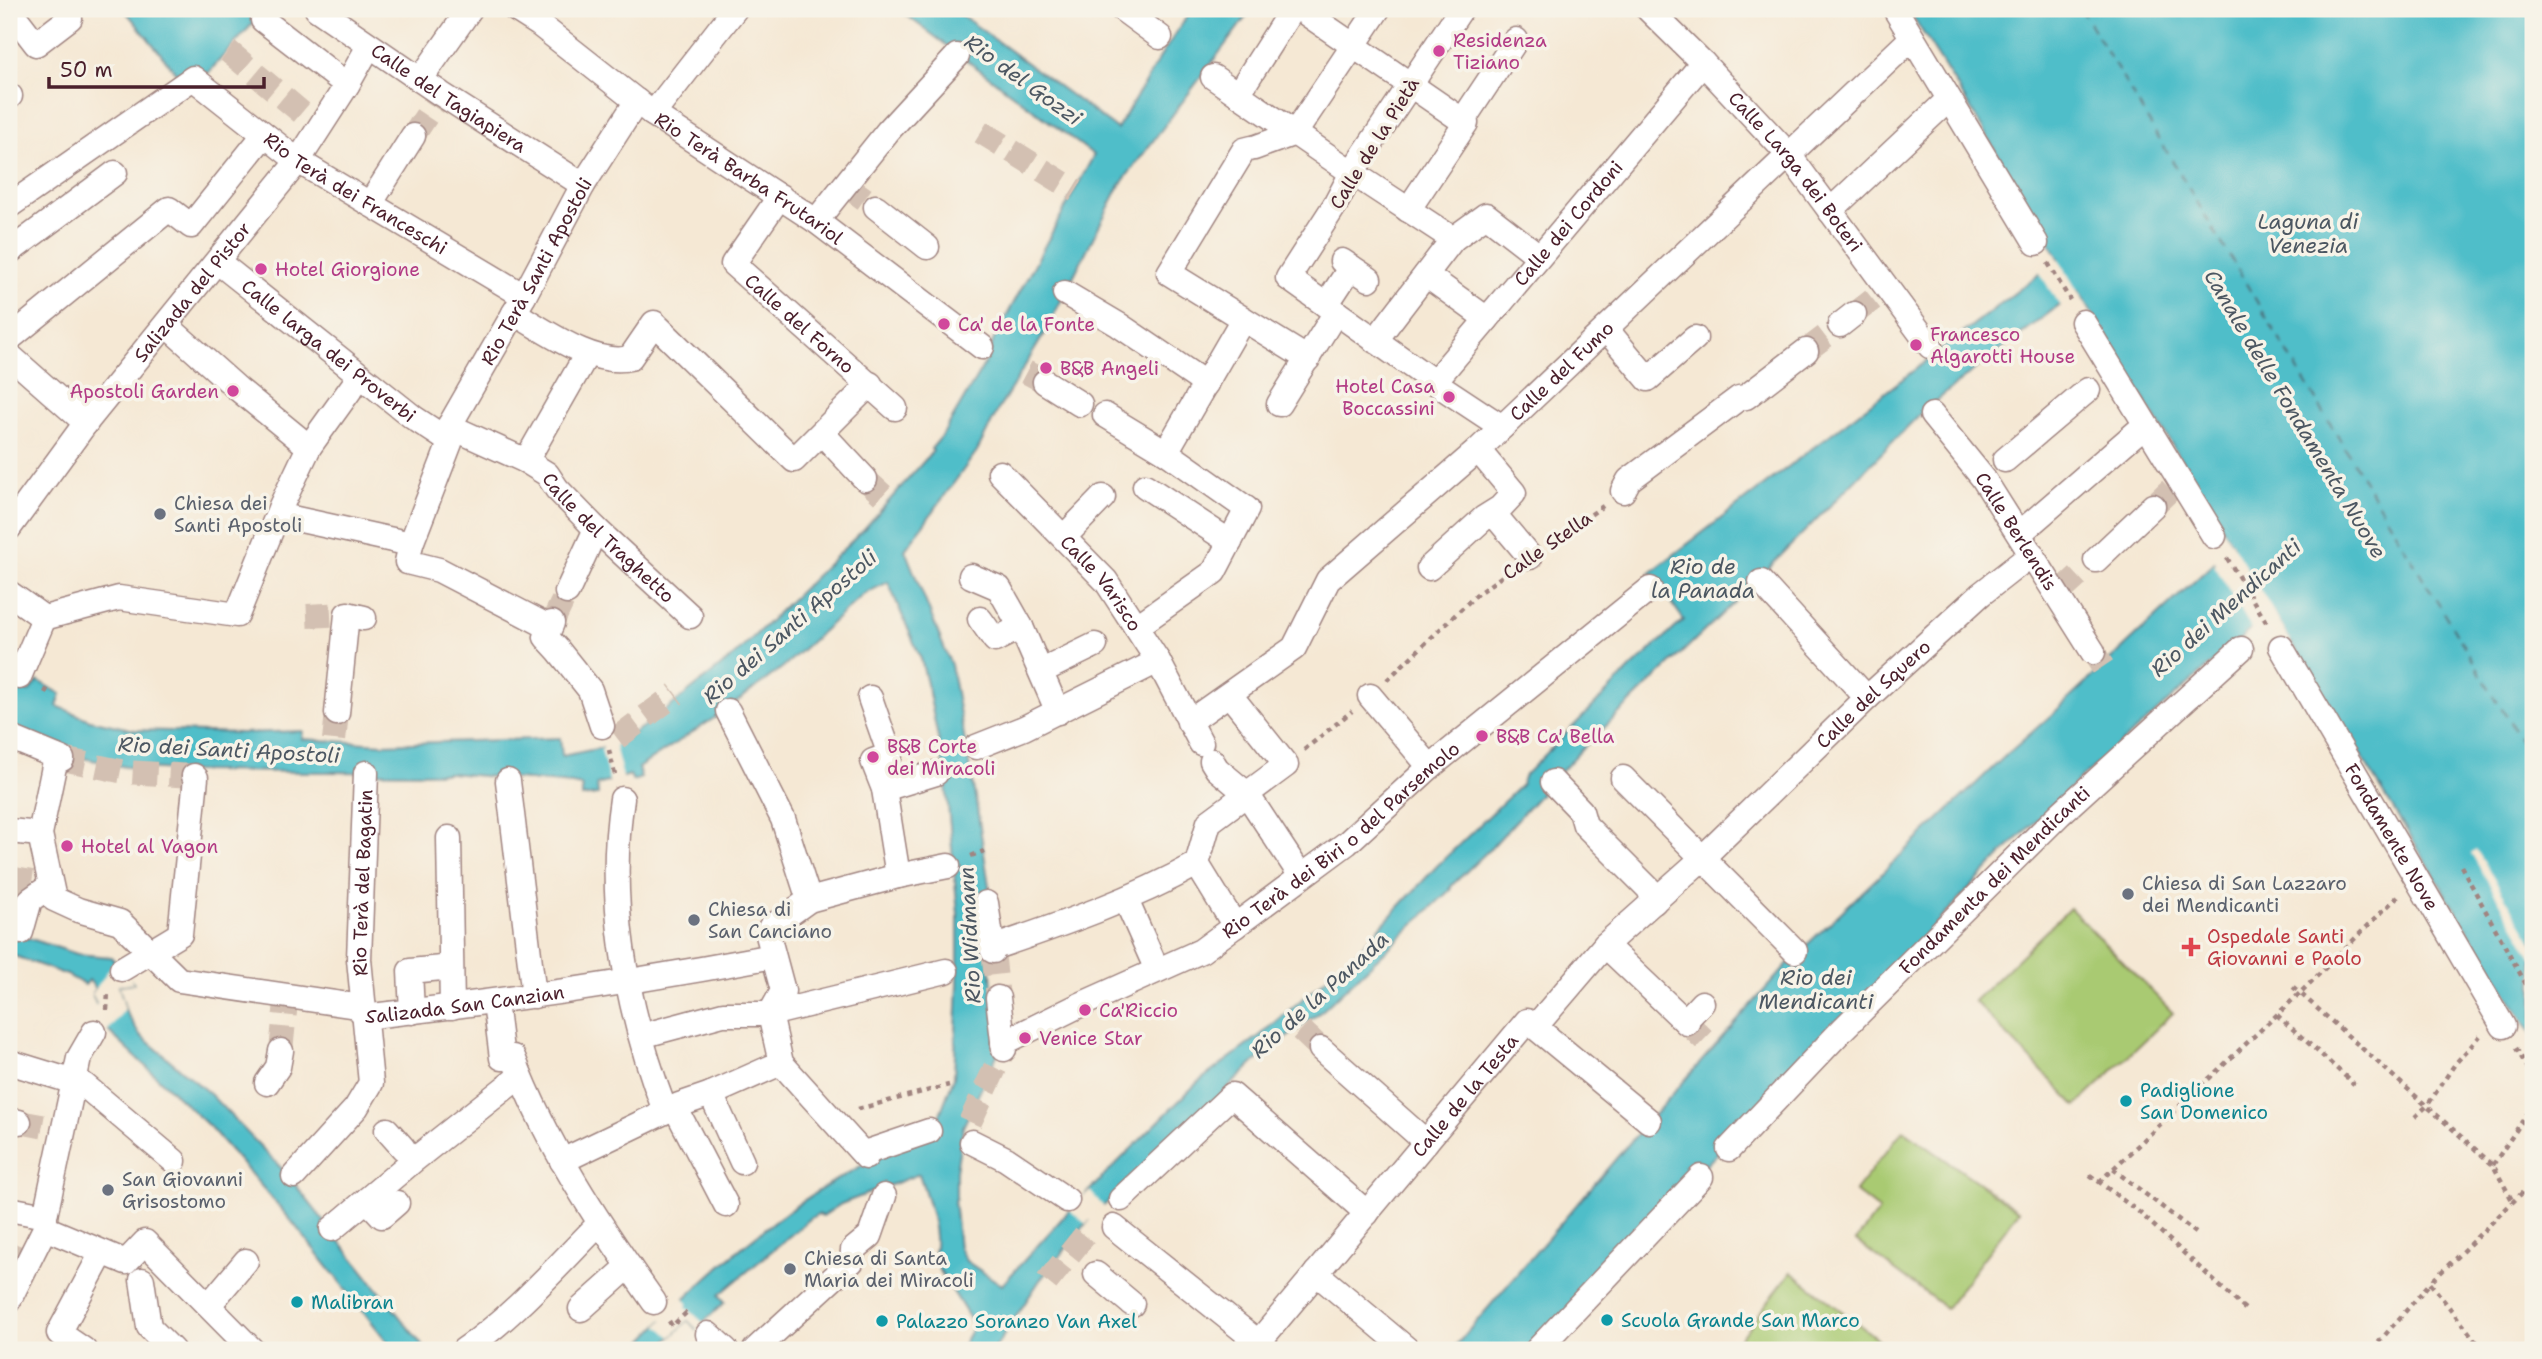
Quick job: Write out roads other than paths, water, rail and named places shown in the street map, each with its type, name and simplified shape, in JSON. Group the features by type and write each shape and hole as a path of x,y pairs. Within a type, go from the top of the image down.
{"street":[{"path":"9,9 36,44 70,18"},
{"name":"Calle del Tagiapiera","path":"317,9 420,80 583,185"},
{"path":"420,80 470,9"},
{"name":"Rio Terà Barba Frutariol","path":"515,9 547,17 645,108 816,221 982,347"},
{"name":"Rio Terà Santi Apostoli","path":"411,544 447,435 583,185 645,108 735,9"},
{"path":"1122,9 1160,37"},
{"path":"1238,94 1292,9"},
{"path":"1300,9 1466,123 1406,209"},
{"path":"1308,359 1169,273 1244,150 1295,133 1378,9"},
{"name":"Calle de la Pietà","path":"1331,309 1288,278 1335,205 1352,173 1461,9"},
{"path":"1895,9 2036,243"},
{"name":"Calle Larga dei Boteri","path":"1656,12 1789,155 1883,291 1930,346"},
{"path":"262,20 347,85"},
{"name":"Calle del Fumo","path":"1230,695 1294,648 1328,580 1478,450 1912,38"},
{"path":"1463,120 1516,40"},
{"name":"Salizada del Pistor","path":"9,528 86,423 298,161 369,46"},
{"path":"816,221 888,131 957,56"},
{"name":"Calle dei Cordoni","path":"1434,382 1703,63"},
{"path":"1213,77 1453,239"},
{"name":"Rio Terà dei Franceschi","path":"9,206 193,78 298,161 370,204 587,354 622,360 630,358 654,323 794,460 822,433"},
{"path":"1830,211 1948,100"},
{"path":"9,340 169,209 191,226 264,135"},
{"path":"370,204 413,136"},
{"path":"9,252 115,173"},
{"name":"Calle del Forno","path":"780,196 733,264 895,408"},
{"path":"876,207 928,247"},
{"path":"1375,341 1453,239 1486,215 1539,256"},
{"name":"Calle larga dei Proverbi","path":"218,262 414,418 447,435"},
{"path":"1279,404 1308,359 1331,309 1354,269"},
{"path":"1426,275 1486,318"},
{"path":"1065,293 1119,325 1206,384"},
{"path":"1331,309 1502,427"},
{"path":"1166,452 1245,320"},
{"path":"2083,322 2102,380 2145,425 2168,493 2214,536"},
{"path":"166,325 309,447"},
{"path":"1606,329 1648,379 1695,338"},
{"path":"1623,491 1629,480 1806,351"},
{"path":"526,461 587,354"},
{"path":"9,355 86,423"},
{"path":"44,618 119,597 237,615 309,447 360,376"},
{"path":"1993,470 2102,380"},
{"path":"1045,382 1080,404"},
{"path":"865,479 822,433 870,384"},
{"path":"1105,415 1166,452 1247,509 1213,572 1136,627"},
{"name":"Calle Berlendis","path":"1932,415 1993,470 2026,544 2077,577 2093,652"},
{"name":"Calle del Squero","path":"1705,854 1867,698 1981,594 2026,544 2145,425"},
{"name":"Calle del Traghetto","path":"447,435 526,461 547,474 557,489 596,529 690,616"},
{"path":"1429,568 1484,518 1497,511 1514,493 1478,450"},
{"name":"Calle Varisco","path":"1000,473 1106,581 1158,661 1217,769 1248,796 1301,876"},
{"path":"1145,486 1230,542"},
{"path":"2077,577 2168,493"},
{"path":"1064,537 1102,497"},
{"path":"1497,511 1530,557"},
{"path":"278,515 411,544 407,562 439,570 553,633 590,690 602,726"},
{"path":"567,592 596,529"},
{"path":"971,576 999,587 1042,671 1058,712"},
{"path":"1761,582 1867,698"},
{"name":"Rio Terà dei Biri o del Parsemolo","path":"998,998 1003,1046 1201,951 1347,843 1430,767 1650,589"},
{"path":"9,593 44,618"},
{"path":"337,713 347,689 355,616"},
{"path":"19,677 44,618"},
{"path":"980,619 995,640 1021,627"},
{"path":"1042,671 1095,645"},
{"name":"Fondamente Nove","path":"2281,647 2506,1030"},
{"name":"Fondamenta dei Mendicanti","path":"1537,1350 1843,1029 2060,814 2241,649"},
{"path":"976,747 1024,729 1158,661"},
{"path":"986,903 993,950 1126,900 1197,864 1209,822 1248,796 1292,760 1259,731 1230,695 1196,734"},
{"path":"1370,696 1430,767"},
{"path":"870,698 890,755 873,761 884,789 898,876"},
{"path":"728,711 783,819 817,897"},
{"path":"9,737 56,757 40,838 41,884 30,900 21,932"},
{"name":"Rio Terà del Bagatin","path":"294,1176 356,1108 370,1083 359,959 366,773"},
{"path":"884,789 936,773"},
{"path":"115,978 148,952 180,934 196,778 194,776"},
{"path":"1623,778 1705,854 1795,951"},
{"path":"508,781 534,996"},
{"path":"1553,782 1581,811 1585,825 1649,889 1654,902"},
{"path":"622,799 616,888 628,979 641,1036 653,1079 726,1205"},
{"path":"9,831 40,838"},
{"path":"449,838 452,1007"},
{"name":"Calle de la Testa","path":"1259,1347 1316,1273 1527,1021 1535,1027 1605,945 1705,854"},
{"path":"1197,864 1234,926"},
{"path":"929,1131 865,1155 781,1063 771,1014 783,992 771,945 770,928 817,897 948,866"},
{"path":"41,884 54,899 78,910 120,922 148,952"},
{"path":"1126,900 1157,970"},
{"name":"Salizada San Canzian","path":"148,952 179,980 286,999 356,1006 364,1014 372,1016 495,1002 628,979 677,974 771,945"},
{"path":"1605,945 1686,1022 1702,1003"},
{"path":"412,1012 410,971 442,968"},
{"path":"641,1036 723,1014 771,1014 946,971"},
{"path":"495,1002 502,1058 513,1057 562,1161 599,1224 661,1311"},
{"path":"9,1300 24,1259 46,1222 60,1130 79,1058 100,1022"},
{"path":"1535,1027 1649,1121"},
{"path":"1321,1049 1426,1142"},
{"path":"267,1083 278,1067 281,1051"},
{"path":"9,1062 84,1085 174,1161"},
{"path":"562,1161 670,1109 781,1063"},
{"path":"332,1229 367,1200 404,1149 520,1076"},
{"path":"711,1094 742,1162"},
{"path":"1121,1199 1232,1095 1367,1213"},
{"path":"972,1142 1006,1159 1067,1200"},
{"path":"758,1347 852,1261 853,1250 870,1236 884,1196"},
{"path":"367,1200 382,1216 397,1203"},
{"path":"9,1209 46,1222 133,1270"},
{"path":"464,1350 488,1334 599,1224"},
{"path":"1114,1227 1259,1347"},
{"path":"172,1350 149,1327 133,1270 145,1242 252,1350"},
{"path":"84,1350 59,1333 102,1253"},
{"path":"209,1305 246,1261"},
{"path":"581,1309 629,1266"},
{"path":"1316,1273 1408,1350"},
{"path":"1096,1274 1132,1304"}],"water":[{"path":"124,9 191,9 195,12 199,9 266,9 208,73 201,71 183,81"},
{"path":"898,9 953,9 1117,129 1192,9 1252,9 1120,185 1043,336 998,410 977,451 905,550 951,665 990,892 989,952 998,1053 963,1127 954,1200 959,1248 966,1261 1002,1285 1067,1213 1198,1082 1262,1034 1358,951 1437,866 1521,785 1525,775 1632,667 1684,620 1650,573 2059,259 1965,99 1908,9 2533,9 2533,1036 2272,611 2080,779 2011,845 1530,1350 1452,1350 1792,959 2003,758 2233,545 2078,291 1918,416 1752,585 1582,749 1451,889 1324,1009 1255,1062 1090,1219 1040,1280 994,1350 960,1350 974,1325 932,1258 935,1250 934,1228 919,1174 841,1204 823,1216 818,1214 811,1218 719,1295 725,1302 696,1329 688,1320 658,1350 634,1350 713,1272 800,1203 871,1161 932,1135 954,1077 958,914 945,773 921,659 888,582 864,594 783,667 722,713 638,768 641,778 633,781 630,775 597,785 598,795 582,797 582,786 572,784 450,773 194,771 126,767 63,754 9,729 9,683 29,692 38,681 61,694 57,706 90,720 135,730 242,733 303,731 302,739 383,744 560,738 562,756 615,745 656,718 736,654 864,529 933,451 931,449 942,436 989,356 993,341 1094,155"},
{"path":"9,929 77,954 111,957 133,983 118,985 126,1012 140,1035 210,1094 285,1172 426,1350 394,1350 289,1218 210,1127 107,1030 92,994 96,989 89,980 85,985 67,975 9,954"}],"tunnel":[{"path":"228,51 320,128"},
{"path":"413,136 441,94"},
{"path":"981,132 1076,191"},
{"path":"845,185 876,207"},
{"path":"1854,314 1879,294"},
{"path":"1806,351 1840,325"},
{"path":"1026,372 1045,382"},
{"path":"865,479 889,501"},
{"path":"2153,506 2171,489"},
{"path":"2066,587 2078,576"},
{"path":"552,623 567,592"},
{"path":"307,616 347,614"},
{"path":"2093,652 2103,667"},
{"path":"617,738 676,694"},
{"path":"334,740 337,713"},
{"path":"62,759 125,772 194,776"},
{"path":"9,878 32,882"},
{"path":"993,951 998,998"},
{"path":"281,1051 286,1002"},
{"path":"1687,1023 1713,1048"},
{"path":"1301,1030 1321,1049"},
{"path":"970,1122 1004,1049"},
{"path":"19,1122 57,1129"},
{"path":"1047,1282 1089,1230"},
{"path":"9,1254 19,1258"}],"place":[{"name":"Residenza Tiziano","path":"1439,51"},
{"name":"Hotel Giorgione","path":"261,269"},
{"name":"Ca' de la Fonte","path":"944,324"},
{"name":"Francesco Algarotti House","path":"1916,345"},
{"name":"B&B Angeli","path":"1046,368"},
{"name":"Apostoli Garden","path":"233,391"},
{"name":"Hotel Casa Boccassini","path":"1449,397"},
{"name":"Chiesa dei Santi Apostoli","path":"160,514"},
{"name":"B&B Ca' Bella","path":"1482,736"},
{"name":"B&B Corte dei Miracoli","path":"873,757"},
{"name":"Hotel al Vagon","path":"67,846"},
{"name":"Chiesa di San Lazzaro dei Mendicanti","path":"2128,894"},
{"name":"Chiesa di San Canciano","path":"694,920"},
{"name":"Ospedale Santi Giovanni e Paolo","path":"2191,947"},
{"name":"Ca'Riccio","path":"1085,1010"},
{"name":"Venice Star","path":"1025,1038"},
{"name":"Padiglione San Domenico","path":"2126,1101"},
{"name":"San Giovanni Grisostomo","path":"108,1190"},
{"name":"Chiesa di Santa Maria dei Miracoli","path":"790,1269"},
{"name":"Malibran","path":"297,1302"},
{"name":"Scuola Grande San Marco","path":"1607,1320"},
{"name":"Palazzo Soranzo Van Axel","path":"882,1321"}],"water label":[{"name":"Rio del Gozzi","path":"1023,80"},
{"name":"Laguna di Venezia","path":"2308,234"},
{"name":"Canale delle Fondamenta Nuove","path":"2295,414"},
{"name":"Rio de la Panada","path":"1703,579"},
{"name":"Rio dei Mendicanti","path":"2226,608"},
{"name":"Rio dei Santi Apostoli","path":"790,627"},
{"name":"Rio dei Santi Apostoli","path":"229,750"},
{"name":"Rio Widmann","path":"970,935"},
{"name":"Rio dei Mendicanti","path":"1816,990"},
{"name":"Rio de la Panada","path":"1320,995"}]}
